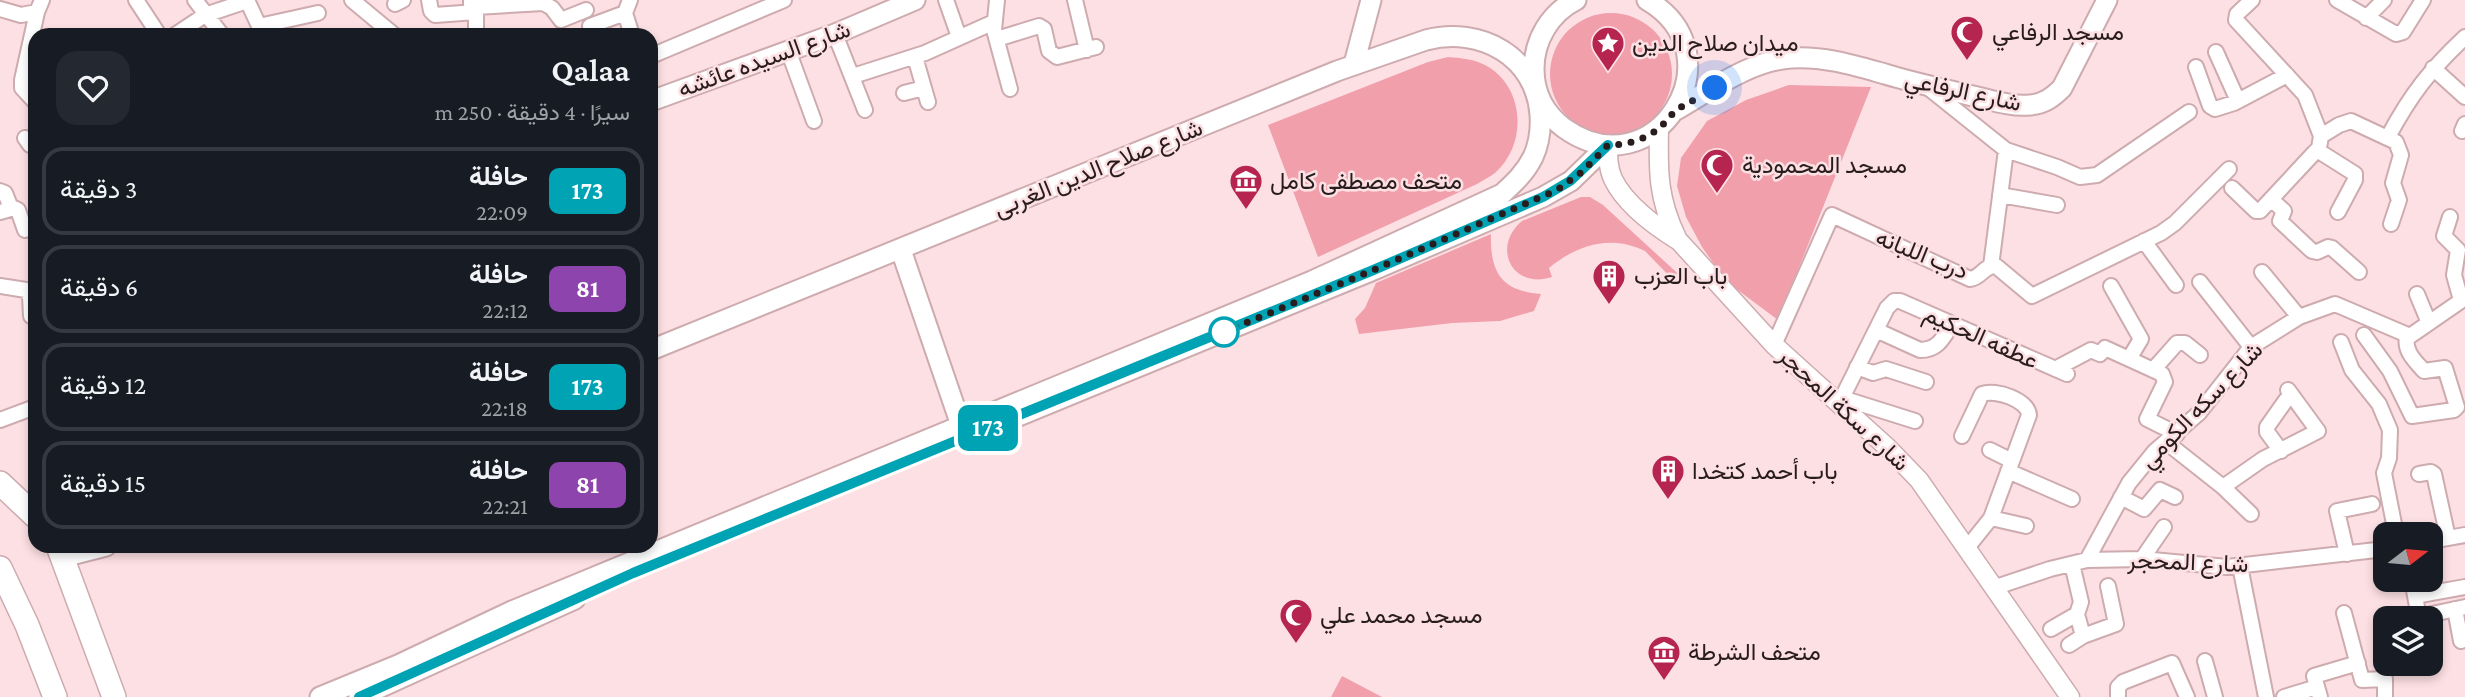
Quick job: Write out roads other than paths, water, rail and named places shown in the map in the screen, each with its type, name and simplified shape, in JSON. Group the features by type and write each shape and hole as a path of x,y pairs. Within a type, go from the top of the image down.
{"main road":[{"name":"شارع السيده عائشه","path":"658,98 835,34 887,6 915,0"},
{"path":"1354,64 1371,0"},
{"path":"359,697 633,573 1312,281 1502,194 1521,177 1534,155 1541,129 1539,103 1534,89 1537,45 1548,23 1565,6 1576,0"},
{"path":"658,553 1371,271 1543,197 1570,181 1608,145 1635,141 1659,129 1676,110 1688,77 1683,41 1675,25 1647,0"},
{"name":"شارع الرفاعي","path":"1676,110 1760,65 1788,58 1826,59 2008,104 2029,106 2041,103 2062,88 2107,0"},
{"name":"شارع صلاح الدين الغربى","path":"658,347 1354,64 1426,40 1455,36 1484,40 1509,54 1528,75 1544,107 1556,122 1578,138 1608,145"},
{"path":"901,250 963,431"},
{"path":"0,483 28,509"},
{"path":"60,553 114,697"},
{"path":"320,697 398,665 512,611 657,553"},
{"path":"2,574 55,697"}],"street":[{"path":"195,0 216,28"},
{"path":"352,0 386,28"},
{"path":"429,0 431,11 435,15 474,7 543,3 552,8 559,18 558,28"},
{"path":"658,53 783,0"},
{"path":"946,0 959,37"},
{"path":"997,0 994,22 1010,89"},
{"path":"997,39 1039,26 1044,29 1049,51 1057,57 1091,48 1075,0"},
{"path":"2252,0 2237,15 2236,20 2305,95 2319,143 2354,174 2355,180 2338,212"},
{"path":"2337,0 2390,32 2400,33 2423,0"},
{"path":"2366,18 2384,0"},
{"path":"136,1 154,28"},
{"path":"186,28 205,15 247,1 259,26 318,13"},
{"path":"559,18 566,18 585,5 591,28"},
{"path":"0,9 21,15 40,6"},
{"path":"35,28 40,6"},
{"path":"474,7 475,28"},
{"path":"594,28 628,7 631,28"},
{"path":"853,76 915,57 994,22"},
{"path":"835,34 866,110"},
{"path":"2388,137 2407,101 2433,68 2465,37"},
{"path":"788,50 814,121"},
{"path":"2216,52 2238,101"},
{"path":"28,55 22,80 22,88 28,94"},
{"path":"904,93 926,95 915,57"},
{"path":"2196,67 2213,108 2222,108 2238,101 2287,75"},
{"path":"2433,68 2465,97"},
{"path":"1923,84 2006,150 2057,167 2071,175 2088,177 2097,175 2189,112"},
{"path":"2232,188 2256,211 2261,210 2319,143 2339,125 2351,121 2396,142 2401,155 2393,181 2399,200 2390,224"},
{"name":"شارع سكة المحجر","path":"1659,129 1660,192 1679,242"},
{"name":"شارع سكة المحجر","path":"1608,145 1608,162 1622,193 1679,242 1774,345 1840,401 1919,480 2070,697"},
{"path":"1991,266 2006,150"},
{"name":"درب اللبانه","path":"1774,345 1832,215 1968,278 1976,278 1991,266 1996,266 2026,293 2035,295 2144,242 2175,223 2229,169"},
{"path":"2000,195 2057,205"},
{"path":"2271,199 2284,211 2280,221 2312,251 2332,248 2359,272"},
{"path":"3,202 18,210 25,230"},
{"path":"2364,335 2390,371 2412,416 2454,410 2457,407 2445,368 2424,371 2410,355 2406,342 2407,336 2416,333 2463,299 2454,275 2458,250 2444,236 2450,217"},
{"path":"2144,242 2176,285"},
{"path":"2262,272 2299,317"},
{"path":"2200,282 2251,347"},
{"path":"0,286 26,290 28,293"},
{"path":"2111,286 2141,339 2129,359 2162,374 2165,382 2147,419 2171,438 2251,514"},
{"path":"2417,294 2429,323"},
{"name":"عطفه الحكيم","path":"1876,330 1889,305 1900,301 2061,372 2092,350 2100,354 2105,348 2129,359"},
{"name":"شارع سكه الكومي","path":"2087,560 2121,497 2144,464 2199,413 2251,347 2299,317 2336,304 2407,336"},
{"path":"1915,421 1840,401 1876,330 1927,350 1939,344 1952,324"},
{"path":"2153,370 2177,342 2185,343 2200,355"},
{"path":"2341,342 2352,370 2379,404 2390,430 2389,458 2384,473 2394,522"},
{"path":"1857,367 1872,373 1886,369 1926,382"},
{"path":"1962,436 1982,394 1986,392 1994,392 2025,404 2029,409 1991,518 1967,548"},
{"path":"2223,487 2263,459 2281,451 2318,430 2287,395 2267,427 2267,432 2281,451"},
{"path":"0,420 28,410"},
{"path":"1990,450 2010,466 2072,499"},
{"path":"2419,474 2434,474 2448,538"},
{"path":"2121,497 2143,509 2160,490 2175,497"},
{"path":"2347,554 2337,511 2372,504"},
{"path":"1991,518 2026,526"},
{"path":"2143,559 2164,527"},
{"path":"2443,539 2465,535"},
{"name":"شارع المحجر","path":"1993,588 2087,560 2143,559 2205,566 2240,566 2373,551"},
{"path":"2071,564 2081,602 2077,614 2083,636"},
{"path":"2240,566 2266,697"},
{"path":"2069,645 2083,636 2116,624 2108,586"},
{"path":"2415,596 2465,587"},
{"path":"2414,592 2416,606"},
{"path":"2460,608 2461,641"},
{"path":"2344,612 2362,680 2385,679 2385,697"},
{"path":"2052,629 2077,614"},
{"path":"2205,661 2215,697"},
{"path":"2118,697 2118,687 2123,682 2172,663 2187,697"},
{"path":"2284,697 2318,692 2314,676 2358,663"}],"place":[{"name":"مسجد الرفاعي","path":"1967,62"},
{"name":"ميدان صلاح الدين","path":"1608,73"},
{"name":"مسجد المحمودية","path":"1717,195"},
{"name":"متحف مصطفى كامل","path":"1246,211"},
{"name":"باب العزب","path":"1609,306"},
{"name":"باب أحمد كتخدا","path":"1668,501"},
{"name":"مسجد محمد علي","path":"1296,645"},
{"name":"متحف الشرطة","path":"1664,682"}]}
